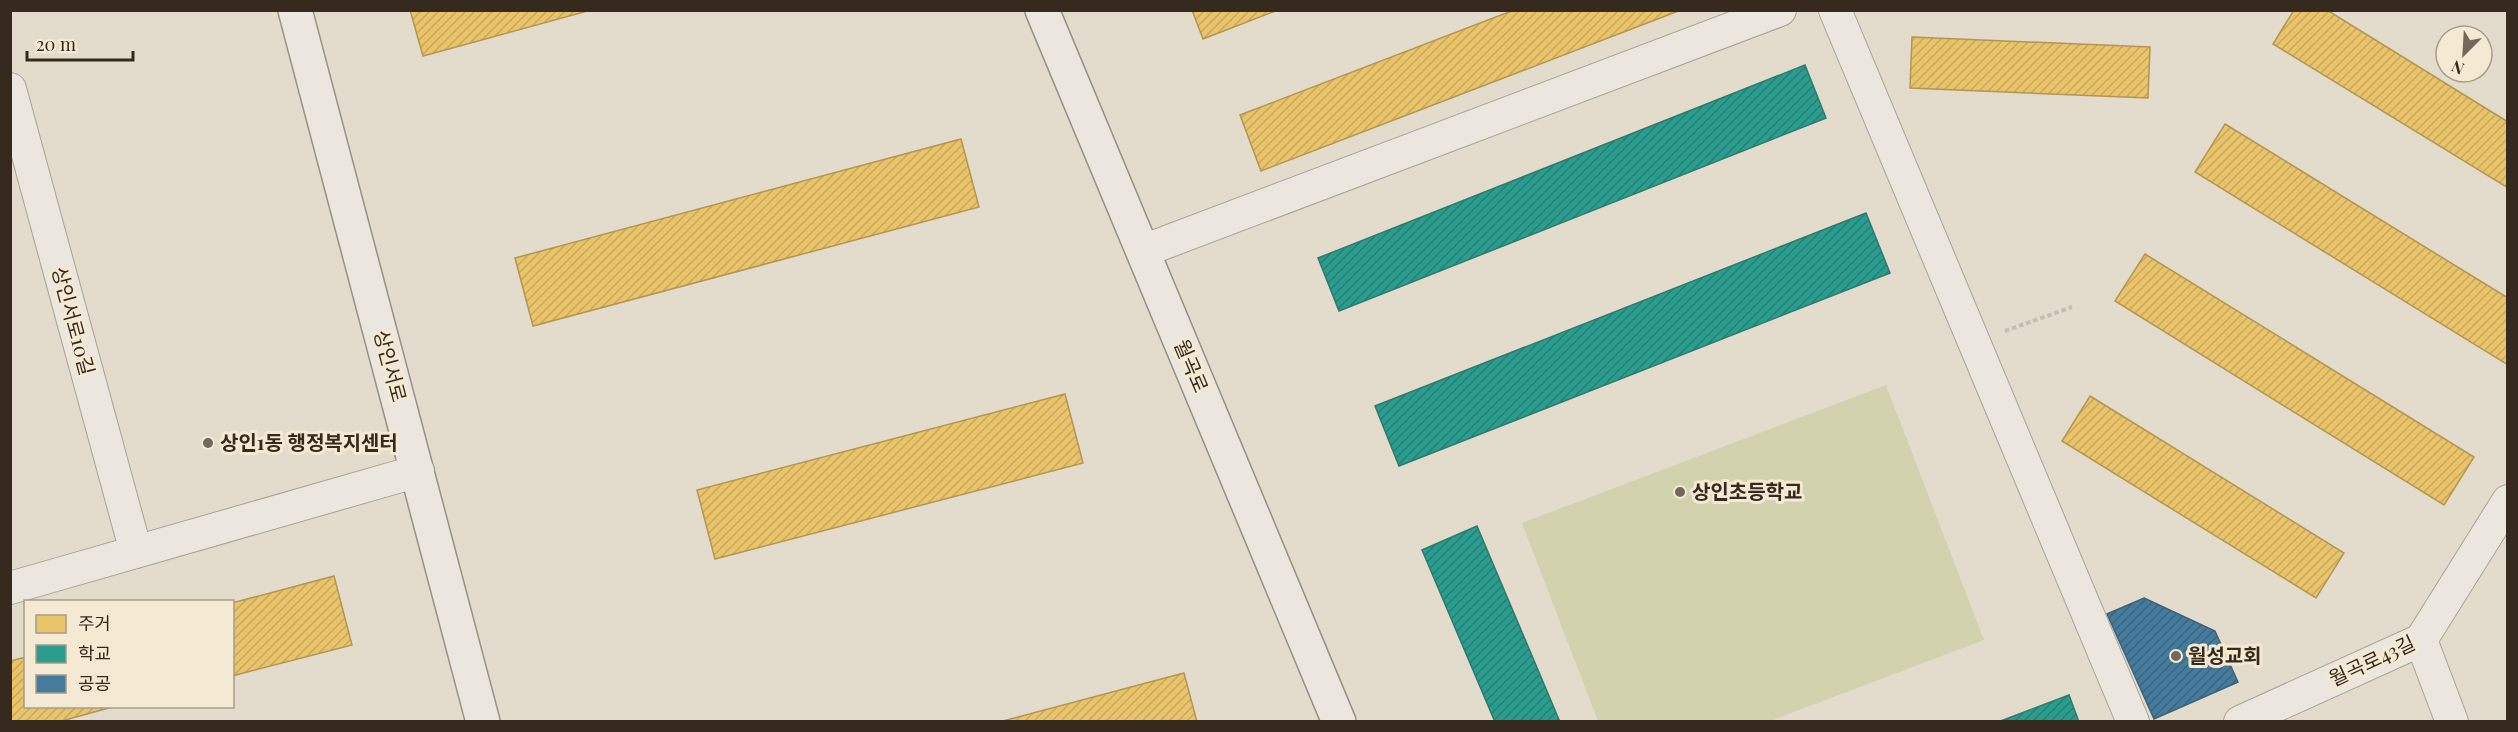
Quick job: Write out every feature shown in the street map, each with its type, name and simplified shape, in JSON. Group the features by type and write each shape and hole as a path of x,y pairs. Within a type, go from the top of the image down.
{"main road":[{"name":"상인서로","path":"296,10 483,722"},
{"name":"월곡로","path":"1042,10 1339,722"}],"street":[{"path":"1143,251 1780,10"},
{"path":"1835,10 2133,722"},
{"name":"상인서로10길","path":"10,89 136,552"},
{"path":"10,588 418,471"},
{"name":"월곡로43길","path":"2240,722 2421,640 2508,501"},
{"path":"2421,640 2452,722"}],"path":[{"path":"1974,343 2072,307"}],"green space":[{"path":"1886,385 1984,640 1770,721 1598,721 1522,523"}],"building: 주거":[{"path":"410,10 591,10 423,56"},
{"path":"1192,10 1278,10 1203,39"},
{"path":"1514,10 1681,10 1261,171 1240,115"},
{"path":"2294,10 2327,10 2434,76 2434,84 2447,84 2508,122 2508,188 2273,44"},
{"path":"1912,37 2150,47 2148,98 1910,88"},
{"path":"2225,124 2508,298 2508,365 2195,172"},
{"path":"961,139 979,207 533,326 515,258"},
{"path":"2145,254 2474,457 2444,505 2115,301"},
{"path":"1065,394 1083,463 715,559 697,490"},
{"path":"2090,396 2344,553 2316,598 2062,441"},
{"path":"334,576 352,645 234,675 234,602"},
{"path":"24,658 24,708 109,708 58,722 10,722 10,661"},
{"path":"1184,673 1197,722 999,722"}],"building: 학교":[{"path":"1805,65 1826,118 1339,311 1318,258"},
{"path":"1866,213 1890,273 1399,466 1375,406"},
{"path":"1477,526 1560,722 1495,722 1422,550"},
{"path":"2069,695 2079,722 1998,722"}],"building: 공공":[{"name":"월성교회","path":"2144,598 2215,631 2238,682 2154,719 2107,614"}],"place":[{"name":"상인1동 행정복지센터","path":"208,443"},
{"name":"상인초등학교","path":"1680,492"},
{"name":"월성교회","path":"2176,656"}]}
